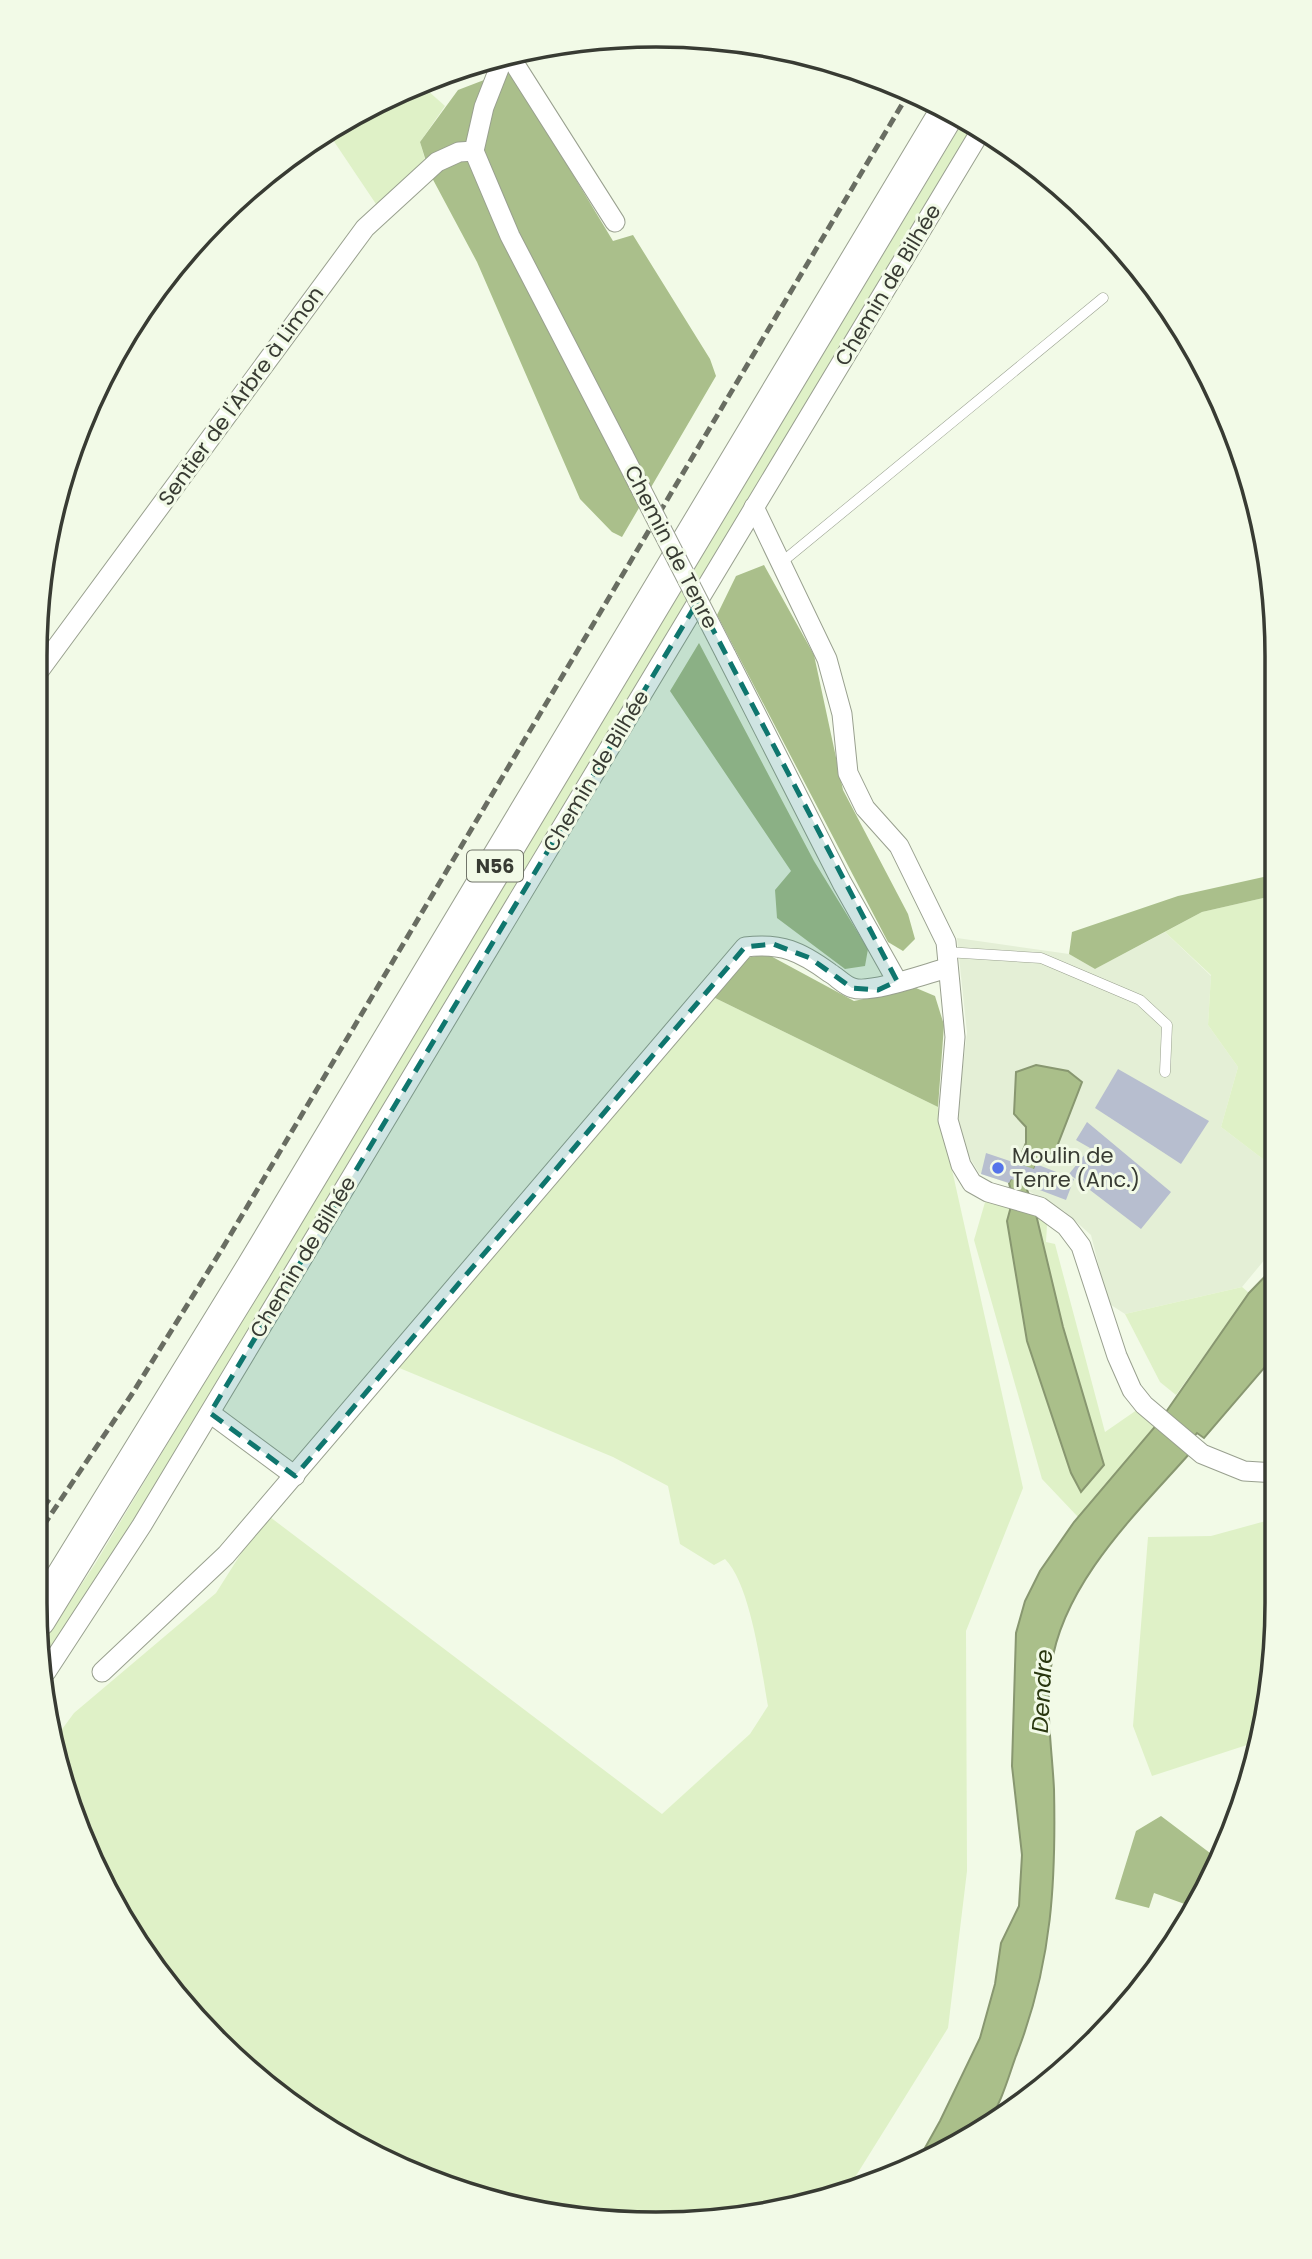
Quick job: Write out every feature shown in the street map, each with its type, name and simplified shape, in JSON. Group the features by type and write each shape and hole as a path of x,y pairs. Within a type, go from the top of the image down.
{"highway":[{"name":"N56","path":"47,1604 254,1268 943,120"}],"street":[{"path":"515,64 615,222"},
{"path":"474,151 484,107 499,68"},
{"name":"Chemin de Bilhée","path":"51,1665 99,1594 210,1413 976,139"},
{"name":"Chemin de Tenre","path":"474,151 510,236 842,883 897,981"},
{"name":"Sentier de l'Arbre à Limon","path":"47,660 365,228 438,162 459,152 474,151"},
{"path":"754,507 827,659 842,714 848,773 865,808 899,846 946,942 954,1005 948,1120 955,1152 972,1183 1007,1198 1040,1207 1062,1220 1081,1246 1132,1390 1195,1449 1223,1464 1244,1471 1265,1472"},
{"path":"102,1672 226,1555 745,947 773,944 810,958 852,988 878,990 947,960"},
{"path":"210,1413 295,1476"}],"lane":[{"path":"782,562 1102,298"},
{"path":"947,960 1041,958 1140,1000 1167,1025 1165,1072"}],"highlighted area":[{"path":"698,601 897,981 878,990 852,988 810,958 773,944 745,947 295,1476 210,1413"}],"shaded area":[{"path":"510,70 613,241 633,235 710,359 716,376 622,537 612,532 580,499 477,262 430,174 420,142 458,90"},
{"path":"429,92 445,106 420,142 426,163 378,207 333,141 387,110"},
{"path":"960,129 970,135 108,1568 50,1655 49,1634 95,1564"},
{"path":"764,565 814,655 843,790 908,914 915,939 903,951 888,942 717,615 736,576"},
{"path":"699,643 814,861 868,949 865,966 845,969 777,918 775,890 791,871 670,691"},
{"path":"1265,877 1265,898 1202,912 1095,969 1069,954 1072,932 1178,896"},
{"path":"1265,898 1265,1161 1221,1127 1238,1067 1208,1025 1211,975 1165,932 1202,912"},
{"path":"1165,932 1211,976 1208,1025 1238,1067 1221,1127 1265,1161 1265,1259 1242,1287 1125,1314 1108,1303 1091,1235 1064,1211 1027,1190 979,1173 967,1153 957,1114 967,1033 957,938 1069,954 1095,969"},
{"path":"767,954 854,1001 916,988 935,996 944,1025 938,1107 713,997 746,958"},
{"path":"713,997 938,1107 1023,1488 966,1631 967,1871 948,2028 855,2178 814,2191 735,2207 656,2212 577,2207 498,2191 460,2179 387,2149 318,2109 285,2086 255,2061 198,2004 173,1974 129,1907 94,1836 68,1761 61,1731 74,1713 216,1593 266,1514 662,1814 750,1734 768,1706 758,1650 742,1588 725,1559 714,1565 680,1544 668,1486 613,1457 397,1367"},
{"path":"988,1192 1013,1199 1007,1221 1027,1341 1071,1473 1080,1492 1104,1465 1063,1327 1033,1209 1066,1226 1047,1225 1046,1242 1055,1244 1105,1432 1144,1405 1161,1419 1078,1517 1042,1479 974,1240"},
{"path":"1242,1287 1249,1293 1176,1395 1160,1382 1125,1314"},
{"path":"1265,1521 1265,1603 1260,1682 1248,1745 1152,1776 1133,1726 1148,1537 1211,1536"},
{"path":"1161,1816 1210,1853 1185,1904 1154,1893 1149,1908 1115,1899 1136,1831"}],"water":[{"path":"1036,1065 1068,1071 1082,1082 1056,1149 1036,1164 1027,1190 1034,1206 1063,1327 1104,1465 1081,1492 1071,1473 1027,1341 1007,1221 1013,1199 1009,1183 1026,1143 1026,1127 1014,1114 1016,1072"},
{"name":"Dendre","path":"1265,1276 1265,1367 1204,1438 1197,1433 1185,1448 1190,1453 1105,1551 1086,1578 1058,1636 1051,1667 1049,1697 1054,1789 1053,1888 1039,1983 996,2108 924,2149 980,2038 995,1984 1001,1943 1019,1906 1022,1855 1012,1766 1016,1633 1025,1601 1040,1571 1074,1522 1159,1422 1249,1293"}],"building":[{"path":"1118,1069 1209,1121 1181,1164 1095,1108"},
{"path":"1087,1122 1171,1192 1141,1229 1069,1174 1090,1148 1076,1140"},
{"path":"986,1153 1034,1169 1036,1164 1074,1179 1066,1200 1011,1179 1009,1183 981,1174"}],"railway":[{"path":"47,1520 132,1394 222,1249 904,101"},
{"path":"47,1502 50,1498"}],"place":[{"name":"Moulin de Tenre (Anc.)","path":"998,1168"}]}
